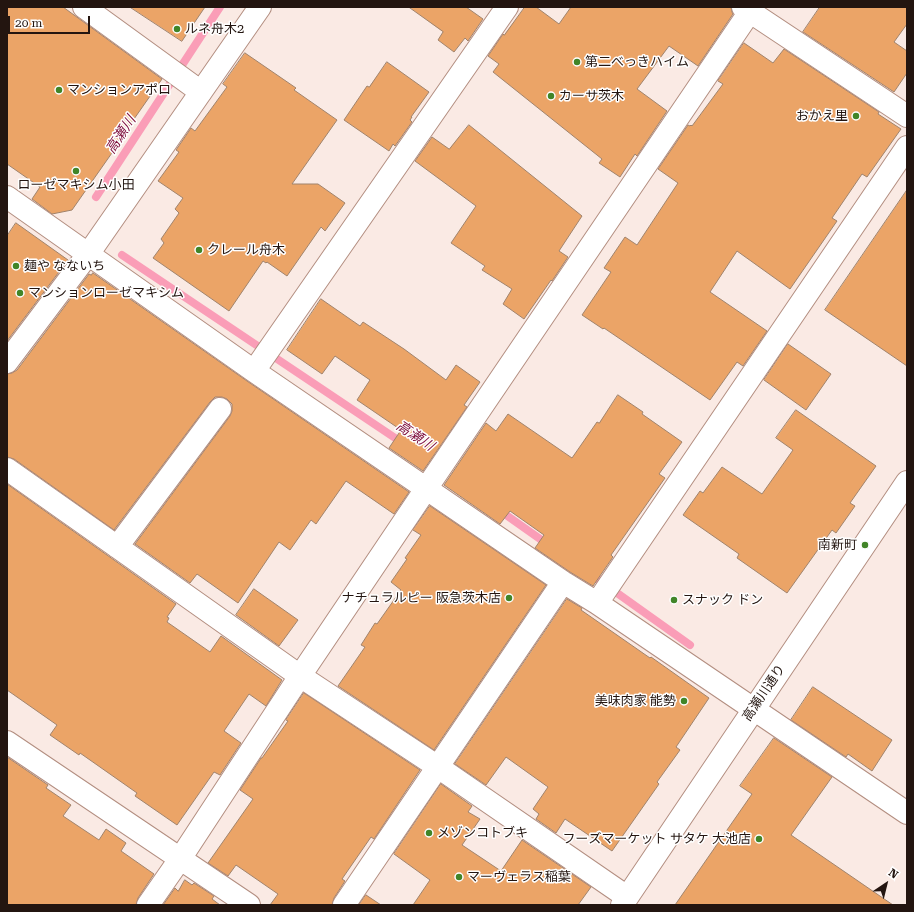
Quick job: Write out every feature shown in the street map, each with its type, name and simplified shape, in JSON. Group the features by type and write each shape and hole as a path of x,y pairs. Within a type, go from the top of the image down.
{"street":[{"path":"84,7 187,82"},
{"path":"7,362 89,254 187,82 260,7"},
{"path":"262,359 507,7"},
{"path":"148,905 180,859 300,676 749,9 907,116"},
{"path":"603,593 907,147"},
{"path":"7,197 89,254 262,359 434,477 563,582 603,593 754,708 907,813"},
{"path":"117,547 220,409"},
{"path":"7,469 300,676 438,767 625,901"},
{"name":"高瀬川通り","path":"625,901 907,482"},
{"path":"344,905 563,582"},
{"path":"7,742 248,905"}],"building":[{"path":"7,7 63,7 162,79 72,210 52,214 32,199 40,187 7,164"},
{"name":"ルネ舟木2","path":"130,7 205,7 182,41"},
{"path":"409,7 466,7 483,19 468,41 465,38 454,52 438,40 443,32"},
{"path":"525,7 536,7 559,24 571,7 731,7 733,14 698,66 669,46 637,89 667,111 637,156 635,154 620,177 599,163 602,159 493,72 499,64 488,56 503,34 504,35"},
{"path":"820,7 907,7 907,24 894,42 907,51 907,73 894,92 803,32"},
{"path":"744,43 773,63 784,49 879,112 878,114 901,129 867,177 862,174 832,218 837,221 790,289 737,251 710,292 767,331 743,366 737,362 710,400 604,328 603,329 582,315 611,272 604,268 625,237 637,245 678,183 658,169 688,125 692,126 723,84 718,81"},
{"path":"245,53 296,88 294,90 337,120 292,184 318,184 345,203 325,231 321,227 287,276 267,262 266,263 263,261 229,311 153,258 164,243 161,239 179,213 175,209 183,198 158,181 179,152 176,150 191,128 195,131 227,87 223,84"},
{"path":"387,62 429,92 411,117 410,120 412,122 395,146 393,144 389,151 344,120 367,86 369,87"},
{"path":"469,125 582,216 559,251 568,257 524,319 503,304 512,289 482,270 485,266 451,243 476,206 415,161 432,137 449,149"},
{"path":"907,190 907,366 825,310"},
{"name":"マンションローゼマキシム","path":"16,223 68,260 7,341 7,236"},
{"path":"93,273 409,492 394,514 346,481 316,524 311,520 290,550 279,542 238,603 197,574 190,583 135,544 230,416 232,404 227,399 215,397 210,402 114,530 14,459 7,457 7,374 17,370 89,274 91,275"},
{"path":"321,299 360,326 363,322 404,349 446,380 456,365 480,382 464,405 467,407 423,471 389,448 401,430 357,400 370,380 335,356 322,374 287,350"},
{"path":"788,344 831,374 806,410 764,380"},
{"path":"618,395 682,442 659,474 665,478 611,555 613,557 593,586 535,548 544,535 510,511 500,524 444,485 486,423 496,431 508,414 572,458"},
{"path":"796,410 876,466 850,503 855,506 836,533 832,530 787,593 737,558 739,554 683,515 700,491 703,493 722,467 762,494 793,450 776,438"},
{"path":"7,484 176,604 167,617 169,618 167,622 210,652 221,636 282,680 266,706 249,694 224,731 241,743 220,775 214,772 177,825 135,796 137,793 80,753 79,755 50,735 57,725 7,690"},
{"path":"430,506 546,585 434,750 338,686 365,647 361,645 375,623 377,624 401,590 391,582 421,535 413,530"},
{"path":"254,589 298,620 279,646 236,615"},
{"path":"567,599 709,698 676,747 680,750 657,782 659,784 612,851 565,819 556,833 536,819 539,814 533,809 548,787 506,757 486,785 455,764"},
{"path":"813,687 892,740 872,771 848,754 846,757 791,720"},
{"path":"304,693 420,770 374,839 371,837 342,879 345,881 334,898 332,905 270,905 278,894 236,865 228,876 208,863 253,799 240,790 288,721 286,720"},
{"name":"フーズマーケット サタケ 大池店","path":"774,738 832,777 791,835 893,905 675,905 752,794 740,786"},
{"path":"7,757 48,785 46,788 71,805 63,816 99,840 106,829 126,843 121,851 154,874 138,898 136,905 7,905"},
{"path":"441,784 472,806 468,812 480,819 462,845 501,871 522,840 591,887 578,905 413,905 430,880 394,854"},
{"path":"185,880 192,885 194,883 214,896 212,899 220,905 163,905 175,888 178,891"},
{"path":"366,895 381,905 359,905"}],"waterway":[{"name":"高瀬川","path":"96,197 220,7"},
{"name":"高瀬川","path":"122,255 404,444"},
{"name":"高瀬川","path":"499,510 550,546"},
{"name":"高瀬川","path":"589,573 690,645"}],"place":[{"name":"ルネ舟木2","path":"177,29"},
{"name":"第二べっきハイム","path":"577,62"},
{"name":"マンションアポロ","path":"59,90"},
{"name":"カーサ茨木","path":"551,96"},
{"name":"おかえ里","path":"856,116"},
{"name":"ローゼマキシム小田","path":"76,171"},
{"name":"クレール舟木","path":"199,250"},
{"name":"麺や なないち","path":"16,266"},
{"name":"マンションローゼマキシム","path":"20,293"},
{"name":"南新町","path":"865,545"},
{"name":"ナチュラルピー 阪急茨木店","path":"509,598"},
{"name":"スナック ドン","path":"674,600"},
{"name":"美味肉家 能勢","path":"684,701"},
{"name":"メゾンコトブキ","path":"429,833"},
{"name":"フーズマーケット サタケ 大池店","path":"759,839"},
{"name":"マーヴェラス稲葉","path":"459,877"}]}
